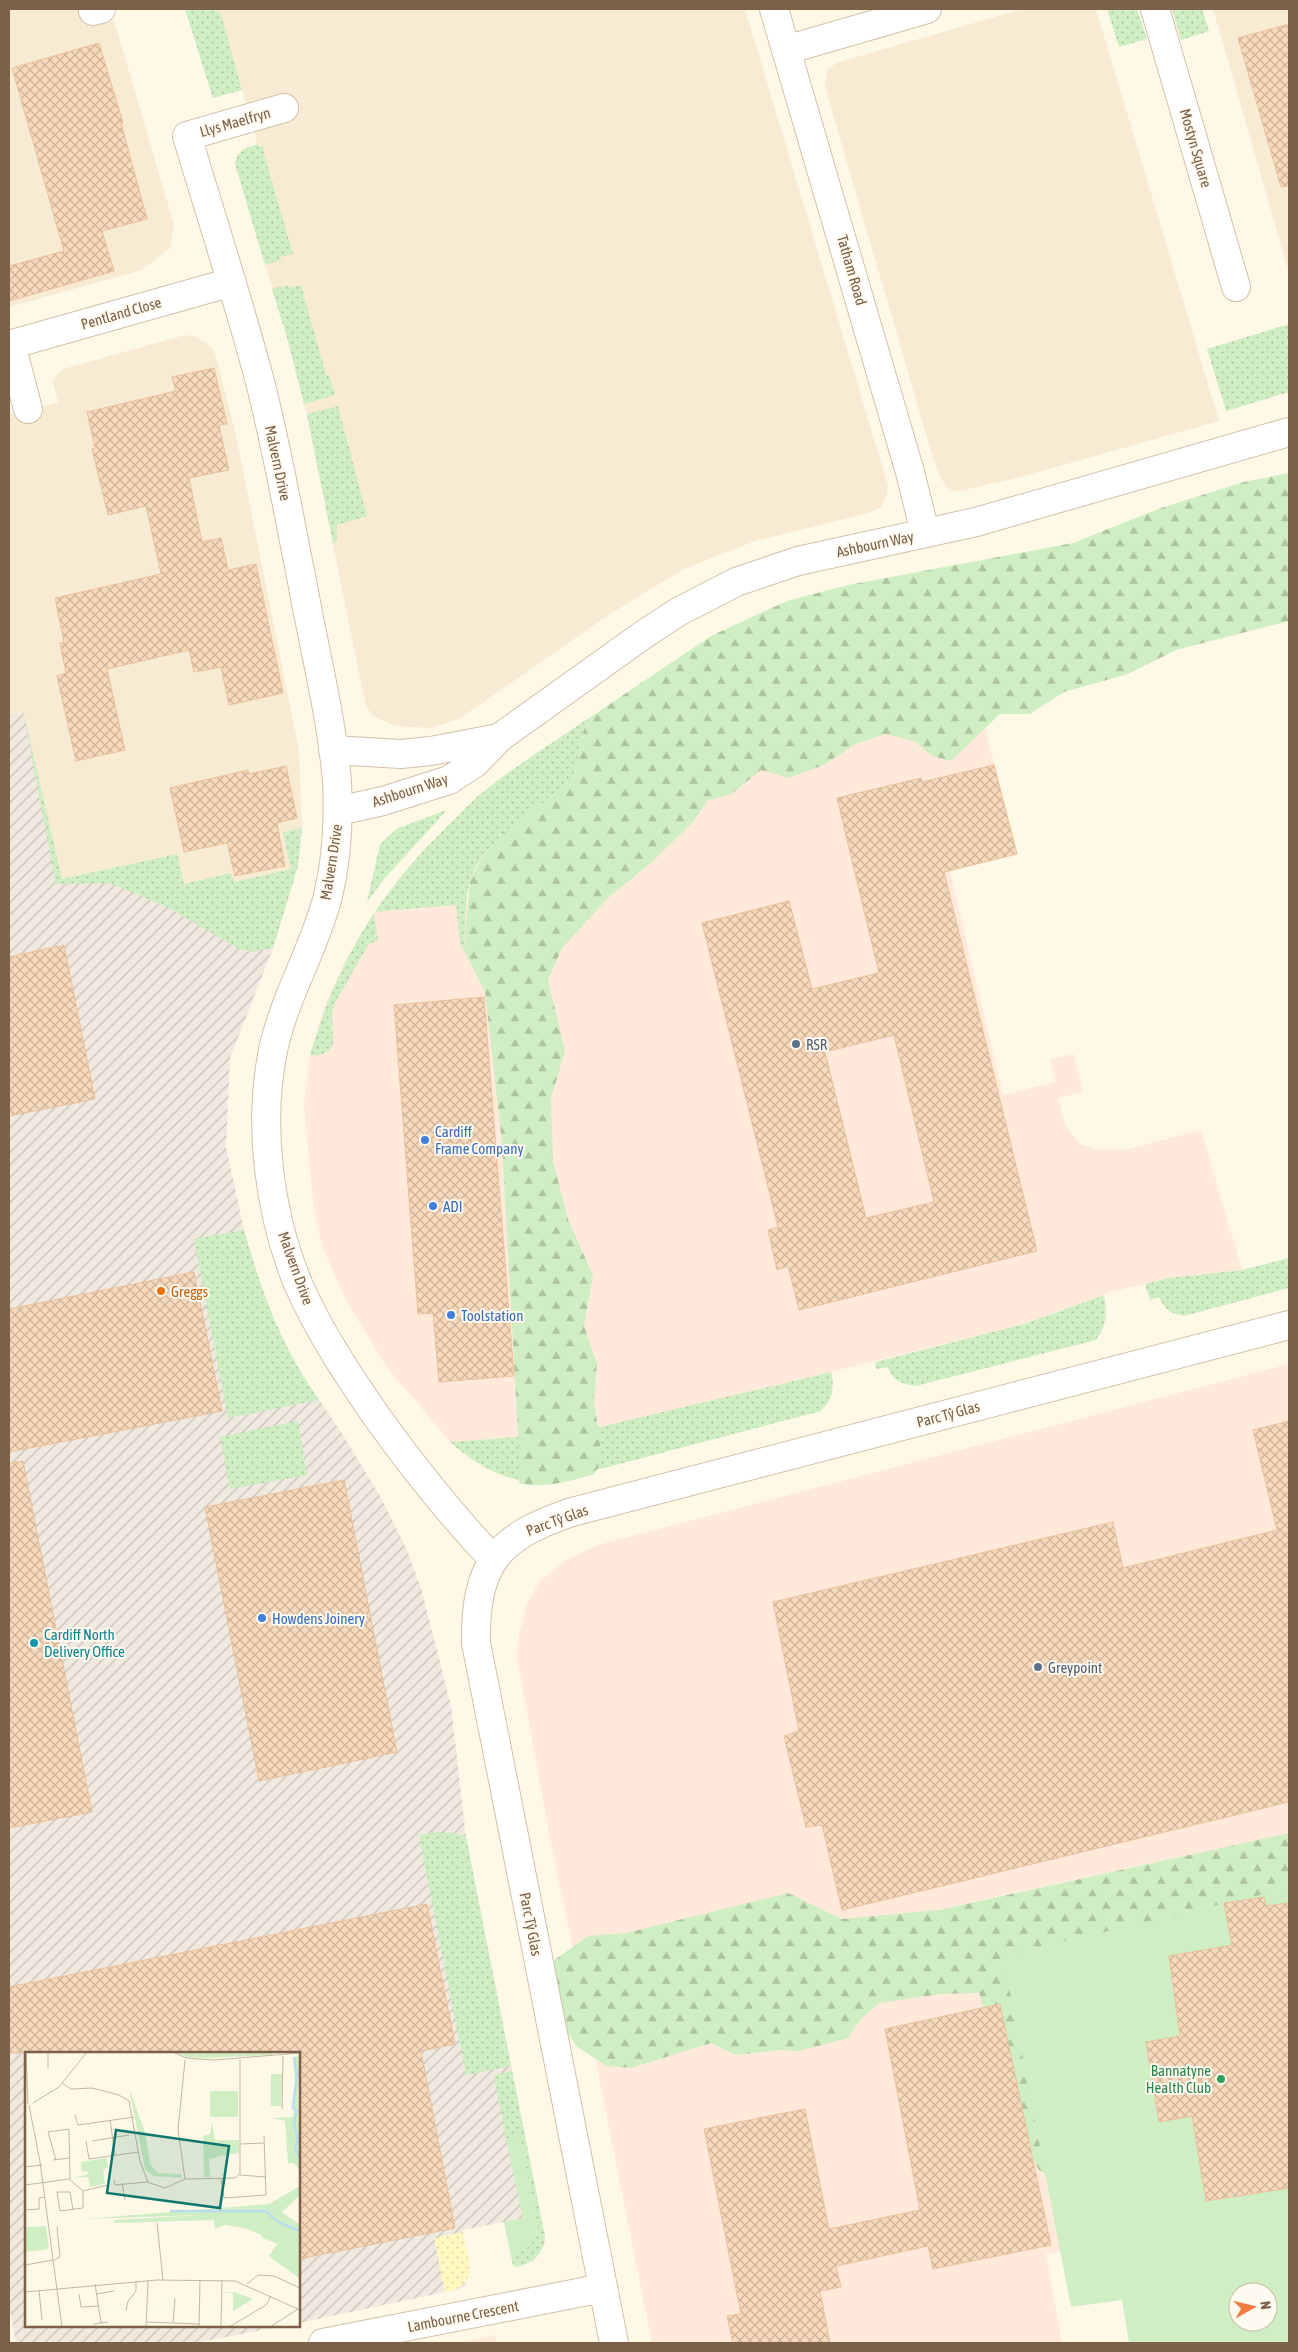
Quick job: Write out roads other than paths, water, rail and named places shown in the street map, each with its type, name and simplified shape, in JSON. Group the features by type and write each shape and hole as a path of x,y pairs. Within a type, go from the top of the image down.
{"street":[{"name":"Tatham Road","path":"774,9 910,472 925,533"},
{"path":"786,50 927,9"},
{"name":"Mostyn Square","path":"1155,9 1236,287"},
{"name":"Llys Maelfryn","path":"187,136 284,108"},
{"name":"Malvern Drive","path":"187,136 232,282 259,380 278,460 333,750 338,811 335,856 328,897 310,948 289,996 274,1046 270,1073 267,1132 269,1164 277,1212 286,1248 299,1285 317,1323 350,1377 413,1468 463,1528 493,1559"},
{"name":"Pentland Close","path":"28,409 10,345 232,282"},
{"name":"Ashbourn Way","path":"338,811 384,801 449,780 475,763 499,738 643,635 678,612 744,579 798,561 976,522 1289,432"},
{"name":"Ashbourn Way","path":"333,750 400,754 431,751 499,738"},
{"name":"Parc Tŷ Glas","path":"614,2343 476,1643 476,1616 480,1593 493,1559 513,1539 532,1526 572,1512 1289,1325"},
{"name":"Lambourne Crescent","path":"323,2343 603,2288"}],"place":[{"name":"RSR","path":"796,1044"},
{"name":"Cardiff Frame Company","path":"425,1140"},
{"name":"ADI","path":"433,1206"},
{"name":"Greggs","path":"161,1291"},
{"name":"Toolstation","path":"451,1315"},
{"name":"Howdens Joinery","path":"262,1618"},
{"name":"Cardiff North Delivery Office","path":"34,1643"},
{"name":"Greypoint","path":"1038,1667"},
{"name":"Bannatyne Health Club","path":"1221,2079"}]}
